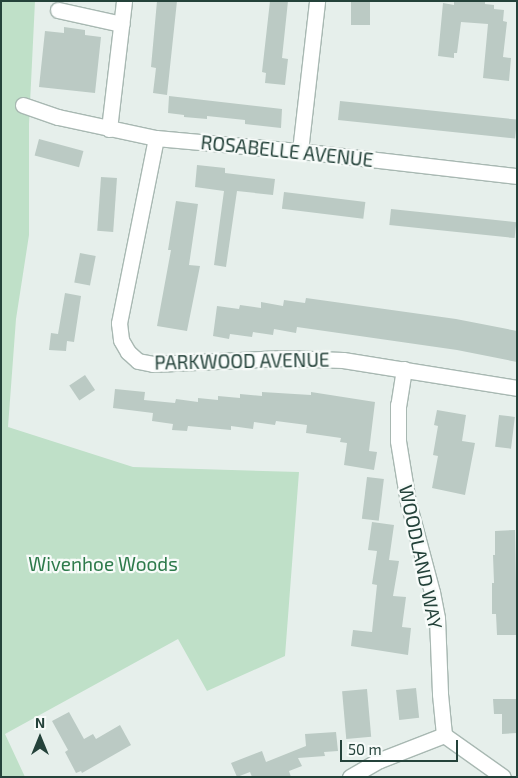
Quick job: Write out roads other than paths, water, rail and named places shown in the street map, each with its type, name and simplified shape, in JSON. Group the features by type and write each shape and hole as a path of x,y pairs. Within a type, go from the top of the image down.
{"street":[{"path":"110,129 124,1"},
{"path":"300,151 317,1"},
{"path":"58,10 121,24"},
{"name":"ROSABELLE AVENUE","path":"23,105 110,129 156,138 300,151 517,176"},
{"name":"PARKWOOD AVENUE","path":"156,138 119,323 121,340 128,352 138,361 153,364 283,358 343,360 517,388"},
{"name":"WOODLAND WAY","path":"404,369 398,405 398,441 408,502 437,618 440,694 444,735"},
{"path":"350,777 380,760 444,735 502,777"}],"park label":[{"name":"Wivenhoe Woods","path":"103,564"}]}
